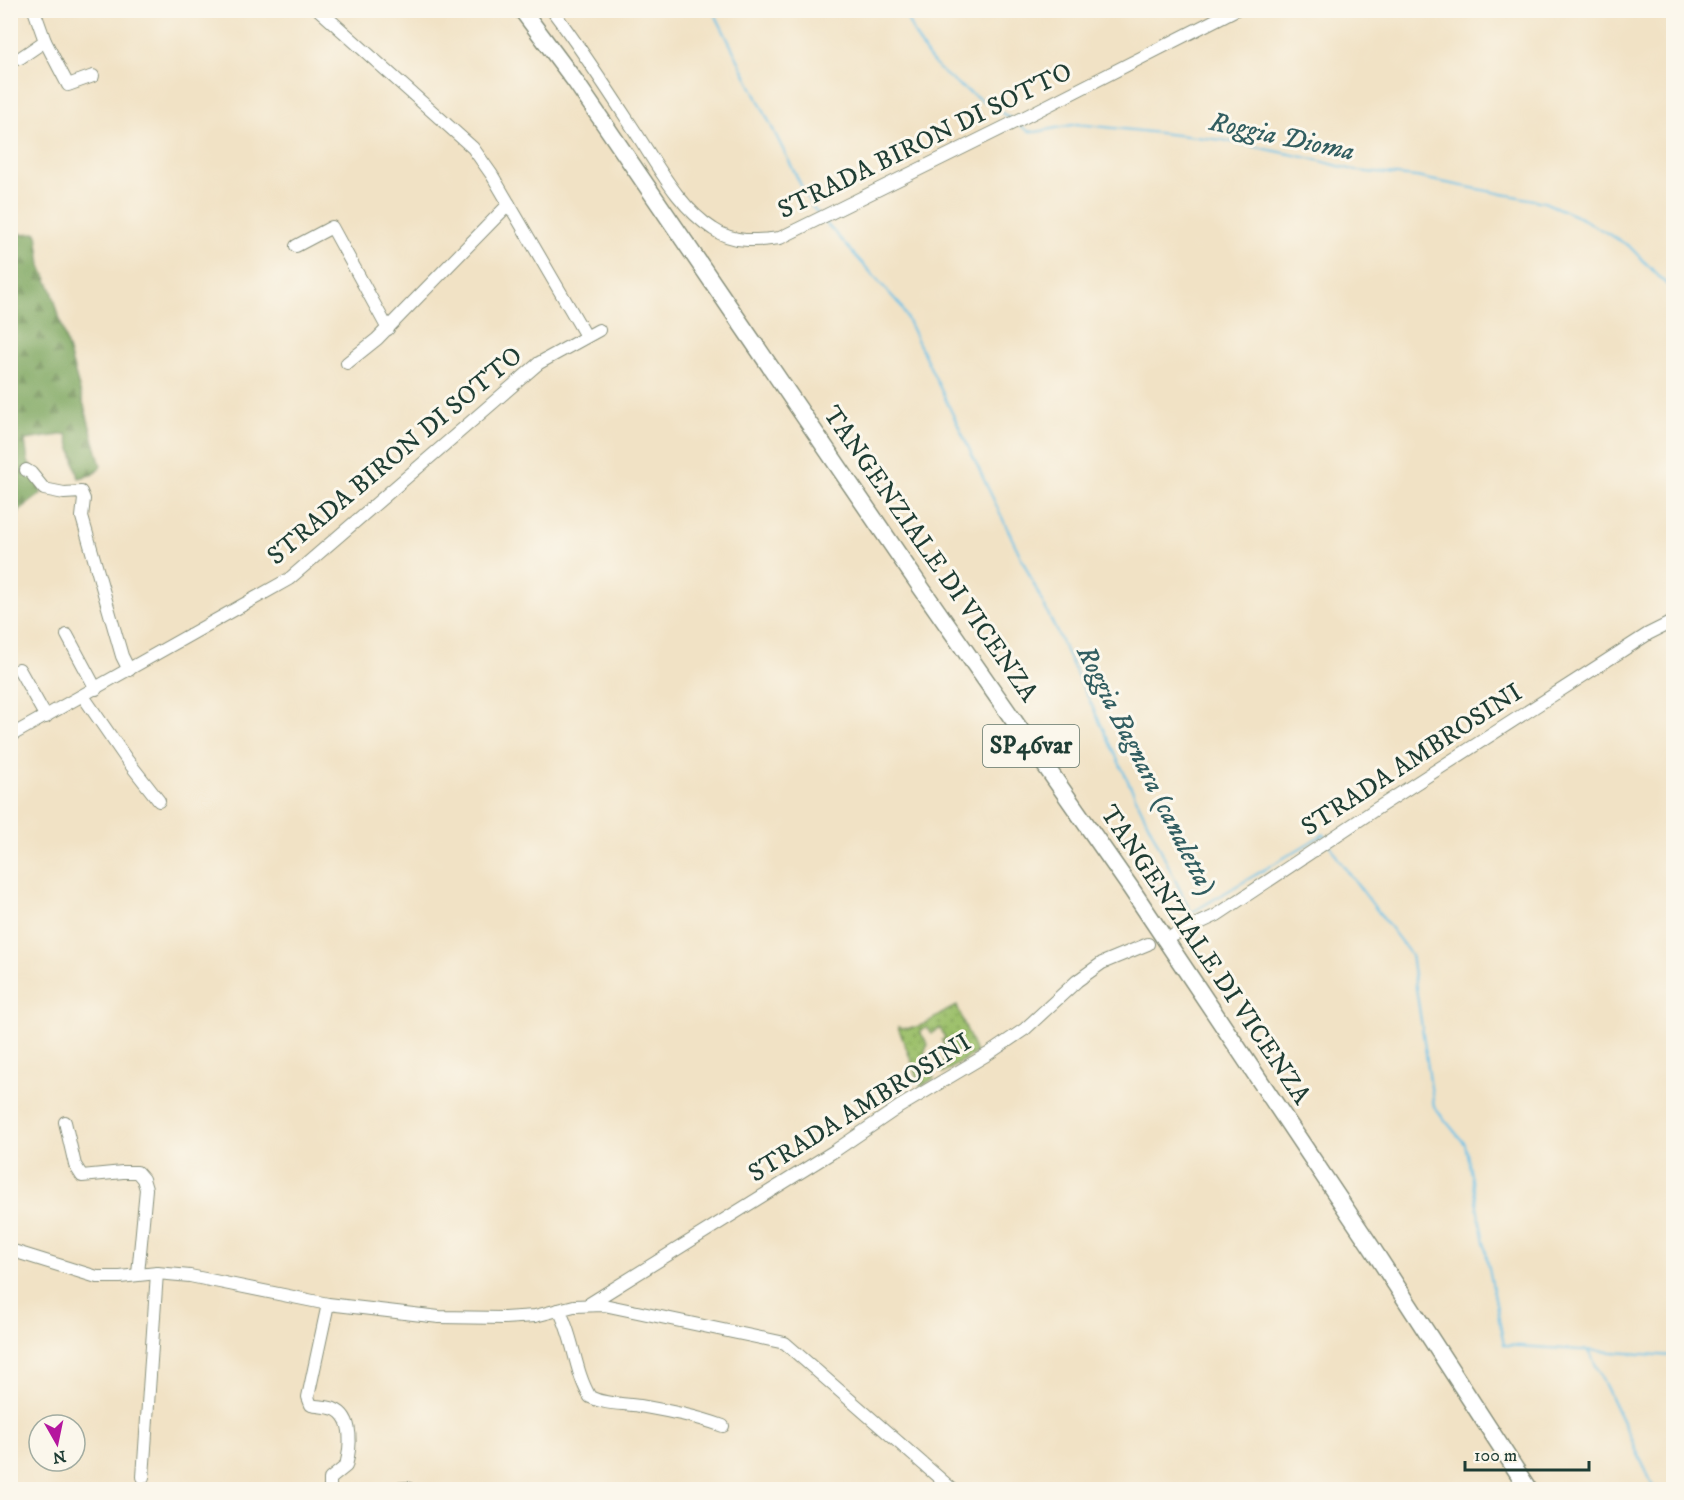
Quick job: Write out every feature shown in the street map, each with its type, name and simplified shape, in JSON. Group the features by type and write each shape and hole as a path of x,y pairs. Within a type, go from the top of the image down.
{"highway":[{"name":"TANGENZIALE DI VICENZA","path":"522,10 575,81 915,579 1130,887 1372,1248 1529,1490"}],"street":[{"path":"34,10 45,41 68,85 93,76"},
{"path":"319,10 472,148 510,204 586,336"},
{"name":"STRADA BIRON DI SOTTO","path":"552,10 582,49 667,180 694,214 714,230 738,240 755,241 780,238 1026,117 1235,10"},
{"path":"20,58 45,41"},
{"path":"347,363 388,328 510,204"},
{"path":"296,246 332,227 388,328"},
{"name":"STRADA BIRON DI SOTTO","path":"10,736 289,579 539,363 599,330"},
{"path":"26,470 44,489 64,493 81,492 84,499 82,517 122,656 129,670"},
{"name":"STRADA AMBROSINI","path":"1174,935 1217,915 1376,809 1648,634 1674,621"},
{"path":"67,635 96,689"},
{"path":"19,669 46,717"},
{"path":"83,696 127,760 159,801"},
{"name":"STRADA AMBROSINI","path":"589,1304 836,1150 913,1098 988,1054 1025,1029 1077,981 1102,963 1148,944"},
{"path":"65,1122 75,1165 82,1176 123,1172 137,1173 143,1179 146,1188 146,1203 138,1274"},
{"path":"10,1250 97,1277 157,1273 208,1280 328,1304 440,1317 535,1316 589,1304 604,1305 785,1343 953,1490"},
{"path":"143,1478 157,1273"},
{"path":"328,1304 308,1397 311,1405 335,1409 342,1415 348,1430 349,1454 346,1466 330,1479 330,1490"},
{"path":"559,1310 567,1326 590,1397 615,1405 637,1406 703,1418 723,1426"},
{"path":"384,1490 408,1488"}],"green space":[{"path":"11,211 19,234 37,233 41,266 52,291 101,466 94,474 79,478 67,434 25,440 28,462 40,477 41,494 20,510 11,529"},
{"path":"957,1006 976,1053 943,1073 941,1070 946,1052 942,1040 945,1038 940,1028 931,1033 927,1027 920,1032 928,1045 924,1053 934,1078 921,1087 920,1084 924,1082 922,1077 918,1078 898,1027 914,1028"}],"waterway":[{"name":"Roggia Bagnara (canaletta)","path":"713,10 812,207 818,213"},
{"name":"Roggia Dioma","path":"903,10 912,30 939,69 1011,119"},
{"name":"Roggia Dioma","path":"1018,124 1028,131 1036,132 1077,124 1223,140 1357,171 1416,177 1544,202 1583,219 1629,246 1674,292"},
{"name":"Roggia Bagnara (canaletta)","path":"825,222 901,306 1191,913 1324,834 1325,836"},
{"name":"Roggia Bagnara (canaletta)","path":"1329,844 1411,955 1434,1107 1465,1144 1504,1345 1674,1356"},
{"path":"1589,1351 1655,1490"}]}
